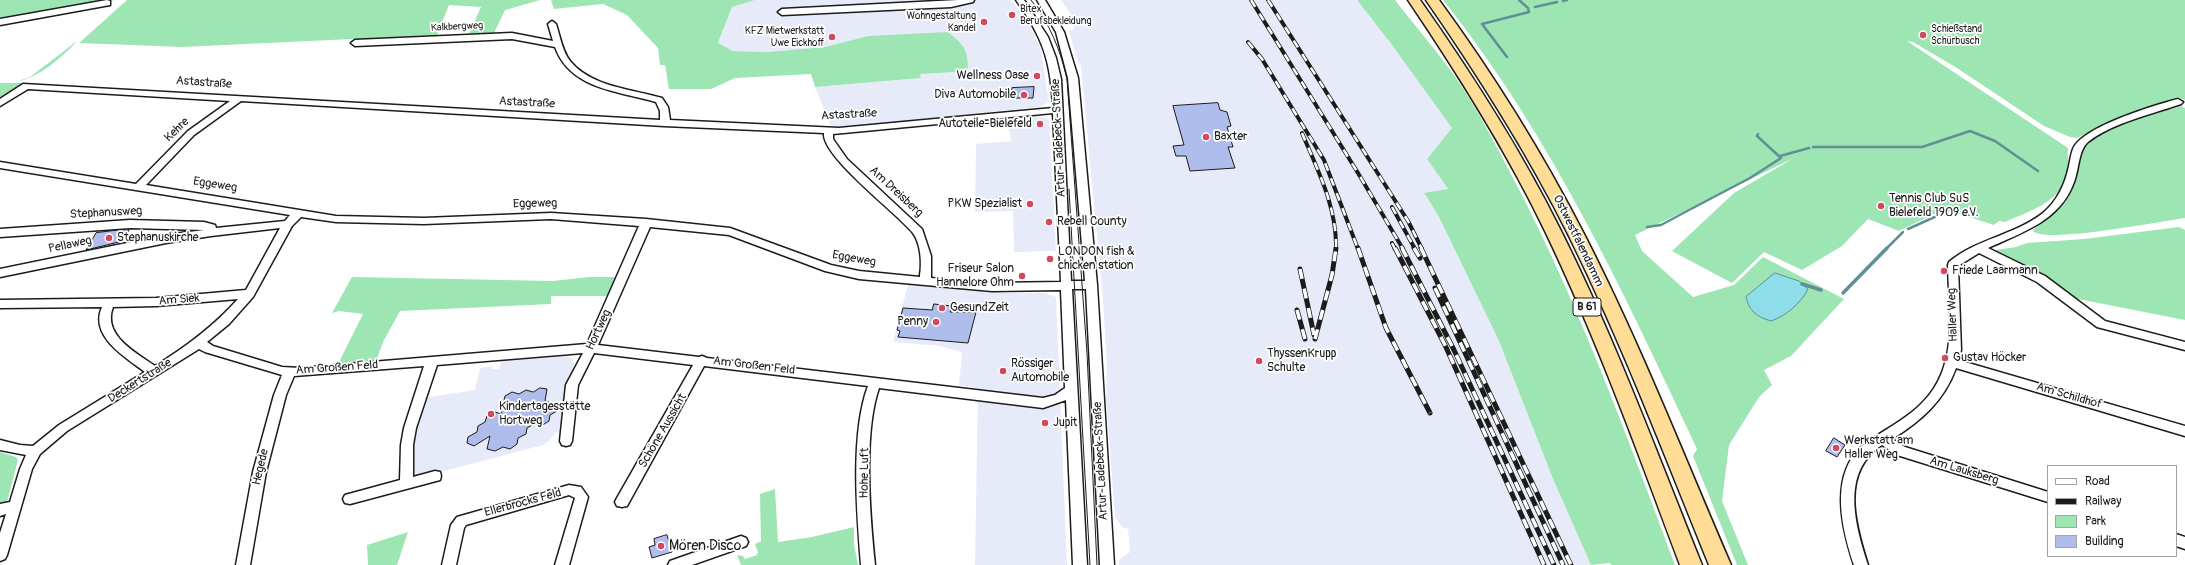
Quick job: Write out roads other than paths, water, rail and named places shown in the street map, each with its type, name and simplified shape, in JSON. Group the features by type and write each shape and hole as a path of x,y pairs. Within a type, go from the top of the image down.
{"highway":[{"name":"B 61","path":"1407,0 1436,40 1457,62"},
{"name":"Ostwestfalendamm","path":"1414,0 1457,62 1527,183 1569,264 1615,371 1691,565"},
{"name":"Ostwestfalendamm","path":"1432,0 1461,39 1510,114 1551,186 1586,254 1637,366 1720,565"}],"street":[{"path":"782,12 951,4 970,0"},
{"name":"Artur-Ladebeck-Straße","path":"1020,0 1040,28 1052,57 1056,79 1080,565"},
{"name":"Artur-Ladebeck-Straße","path":"1041,0 1060,32 1074,78 1091,285 1107,565"},
{"path":"0,22 107,3"},
{"path":"552,24 566,61 573,70 586,79 659,100 662,103 666,120 664,124"},
{"name":"Kalkbergweg","path":"355,43 512,36 559,45"},
{"name":"Astastraße","path":"0,103 26,86 664,124 829,130 1058,110"},
{"name":"Kehre","path":"139,186 191,133 238,99"},
{"name":"Haller Weg","path":"1861,565 1849,521 1848,502 1851,476 1854,465 1859,457 1927,408 1945,381 1953,362 1955,350 1953,265 1980,249 2022,230 2057,205 2065,195 2078,148 2091,135 2107,127 2178,102"},
{"name":"Am Dreisberg","path":"829,130 828,139 835,151 918,232 923,241 927,270 924,281"},
{"name":"Eggeweg","path":"0,165 139,186 331,218 424,221 551,216 723,230 843,272 992,287 1066,286"},
{"name":"Deckertstraße","path":"0,555 26,469 35,451 63,428 199,344 225,321 249,294 288,224 300,212"},
{"name":"Stephanusweg","path":"0,233 154,223 204,226 210,228 211,232"},
{"name":"Hortweg","path":"566,441 572,385 591,348 646,223"},
{"name":"Pellaweg","path":"0,273 211,232 288,224"},
{"path":"1980,249 2040,279 2101,324 2185,346"},
{"path":"1066,286 1091,285"},
{"name":"Am Siek","path":"0,304 109,304 156,302 249,294"},
{"path":"109,304 105,309 103,318 109,335 154,372"},
{"name":"Am Großen Feld","path":"199,344 209,349 290,372 591,348 702,360 1037,403 1053,402 1071,390"},
{"name":"Schöne Aussicht","path":"622,502 702,360"},
{"path":"406,484 407,446 410,428 432,361"},
{"name":"Am Schildhof","path":"1953,362 2185,431"},
{"name":"Hegede","path":"243,565 248,525 264,450 284,385 290,372"},
{"name":"Hohe Luft","path":"868,565 864,486 866,433 870,390 875,382"},
{"name":"Am Lauksberg","path":"1882,440 1901,451 2047,497"},
{"path":"0,445 20,450 35,451"},
{"path":"350,499 435,476"},
{"name":"Ellerbrocks Feld","path":"449,565 458,525 462,521 569,490 576,491 582,497 562,565"},
{"path":"0,510 14,506"},
{"path":"675,565 741,542"}],"water":[{"path":"1775,273 1799,281 1808,289 1792,308 1782,316 1771,321 1754,313 1747,302 1746,297"}],"waterway":[{"path":"1507,57 1482,24 1529,12 1528,8 1519,0"},
{"path":"1563,1 1567,0"},
{"path":"1535,7 1557,2"},
{"path":"1813,147 1922,147 1970,131 1995,141 2038,171"},
{"path":"1691,209 1750,178 1781,158 1757,136 1758,134"},
{"path":"1780,156 1809,148"},
{"path":"1647,227 1661,225 1689,210"},
{"path":"1908,229 1948,211"},
{"path":"1887,248 1903,232"},
{"path":"1843,293 1887,248"},
{"path":"1802,284 1821,290"}],"tram line":[{"path":"1031,0 1044,18 1054,37 1067,79 1087,353 1097,565"},
{"path":"1069,189 1090,565"}],"railway":[{"path":"1251,0 1403,249"},
{"path":"1268,0 1408,221 1422,249"},
{"path":"1248,42 1262,59 1324,160 1358,249"},
{"path":"1302,133 1320,175 1330,204 1336,248"},
{"path":"1392,207 1415,249"},
{"path":"1392,243 1395,249"},
{"path":"1315,339 1332,275 1336,248"},
{"path":"1358,248 1386,328 1430,413"},
{"path":"1395,248 1445,345 1544,565"},
{"path":"1402,248 1454,350 1554,565"},
{"path":"1414,248 1420,258"},
{"path":"1421,248 1571,565"},
{"path":"1300,269 1314,335"},
{"path":"1435,288 1563,565"},
{"path":"1297,310 1305,339"}],"place":[{"name":"Bitex Berufsbekleidung","path":"1012,15"},
{"name":"Wohngestaltung Kandel","path":"984,22"},
{"name":"Schießstand Schürbusch","path":"1923,35"},
{"name":"KFZ Mietwerkstatt Uwe Eickhoff","path":"832,37"},
{"name":"Wellness Oase","path":"1037,76"},
{"name":"Diva Automobile","path":"1024,95"},
{"name":"Autoteile-Bielefeld","path":"1040,124"},
{"name":"Baxter","path":"1206,137"},
{"name":"PKW Spezialist","path":"1030,204"},
{"name":"Tennis Club SuS Bielefeld 1909 e.V.","path":"1881,206"},
{"name":"Rebell County","path":"1049,222"},
{"name":"Stephanuskirche","path":"109,238"},
{"name":"LONDON fish & chicken station","path":"1050,259"},
{"name":"Friede Laarmann","path":"1944,271"},
{"name":"Friseur Salon Hannelore Ohm","path":"1022,276"},
{"name":"GesundZeit","path":"942,308"},
{"name":"Penny","path":"936,322"},
{"name":"Gustav Höcker","path":"1945,358"},
{"name":"ThyssenKrupp Schulte","path":"1259,361"},
{"name":"Rössiger Automobile","path":"1003,371"},
{"name":"Kindertagesstätte Hortweg","path":"491,414"},
{"name":"Jupit","path":"1045,423"},
{"name":"Werkstatt am Haller Weg","path":"1836,448"},
{"name":"Mören Disco","path":"661,546"}]}
